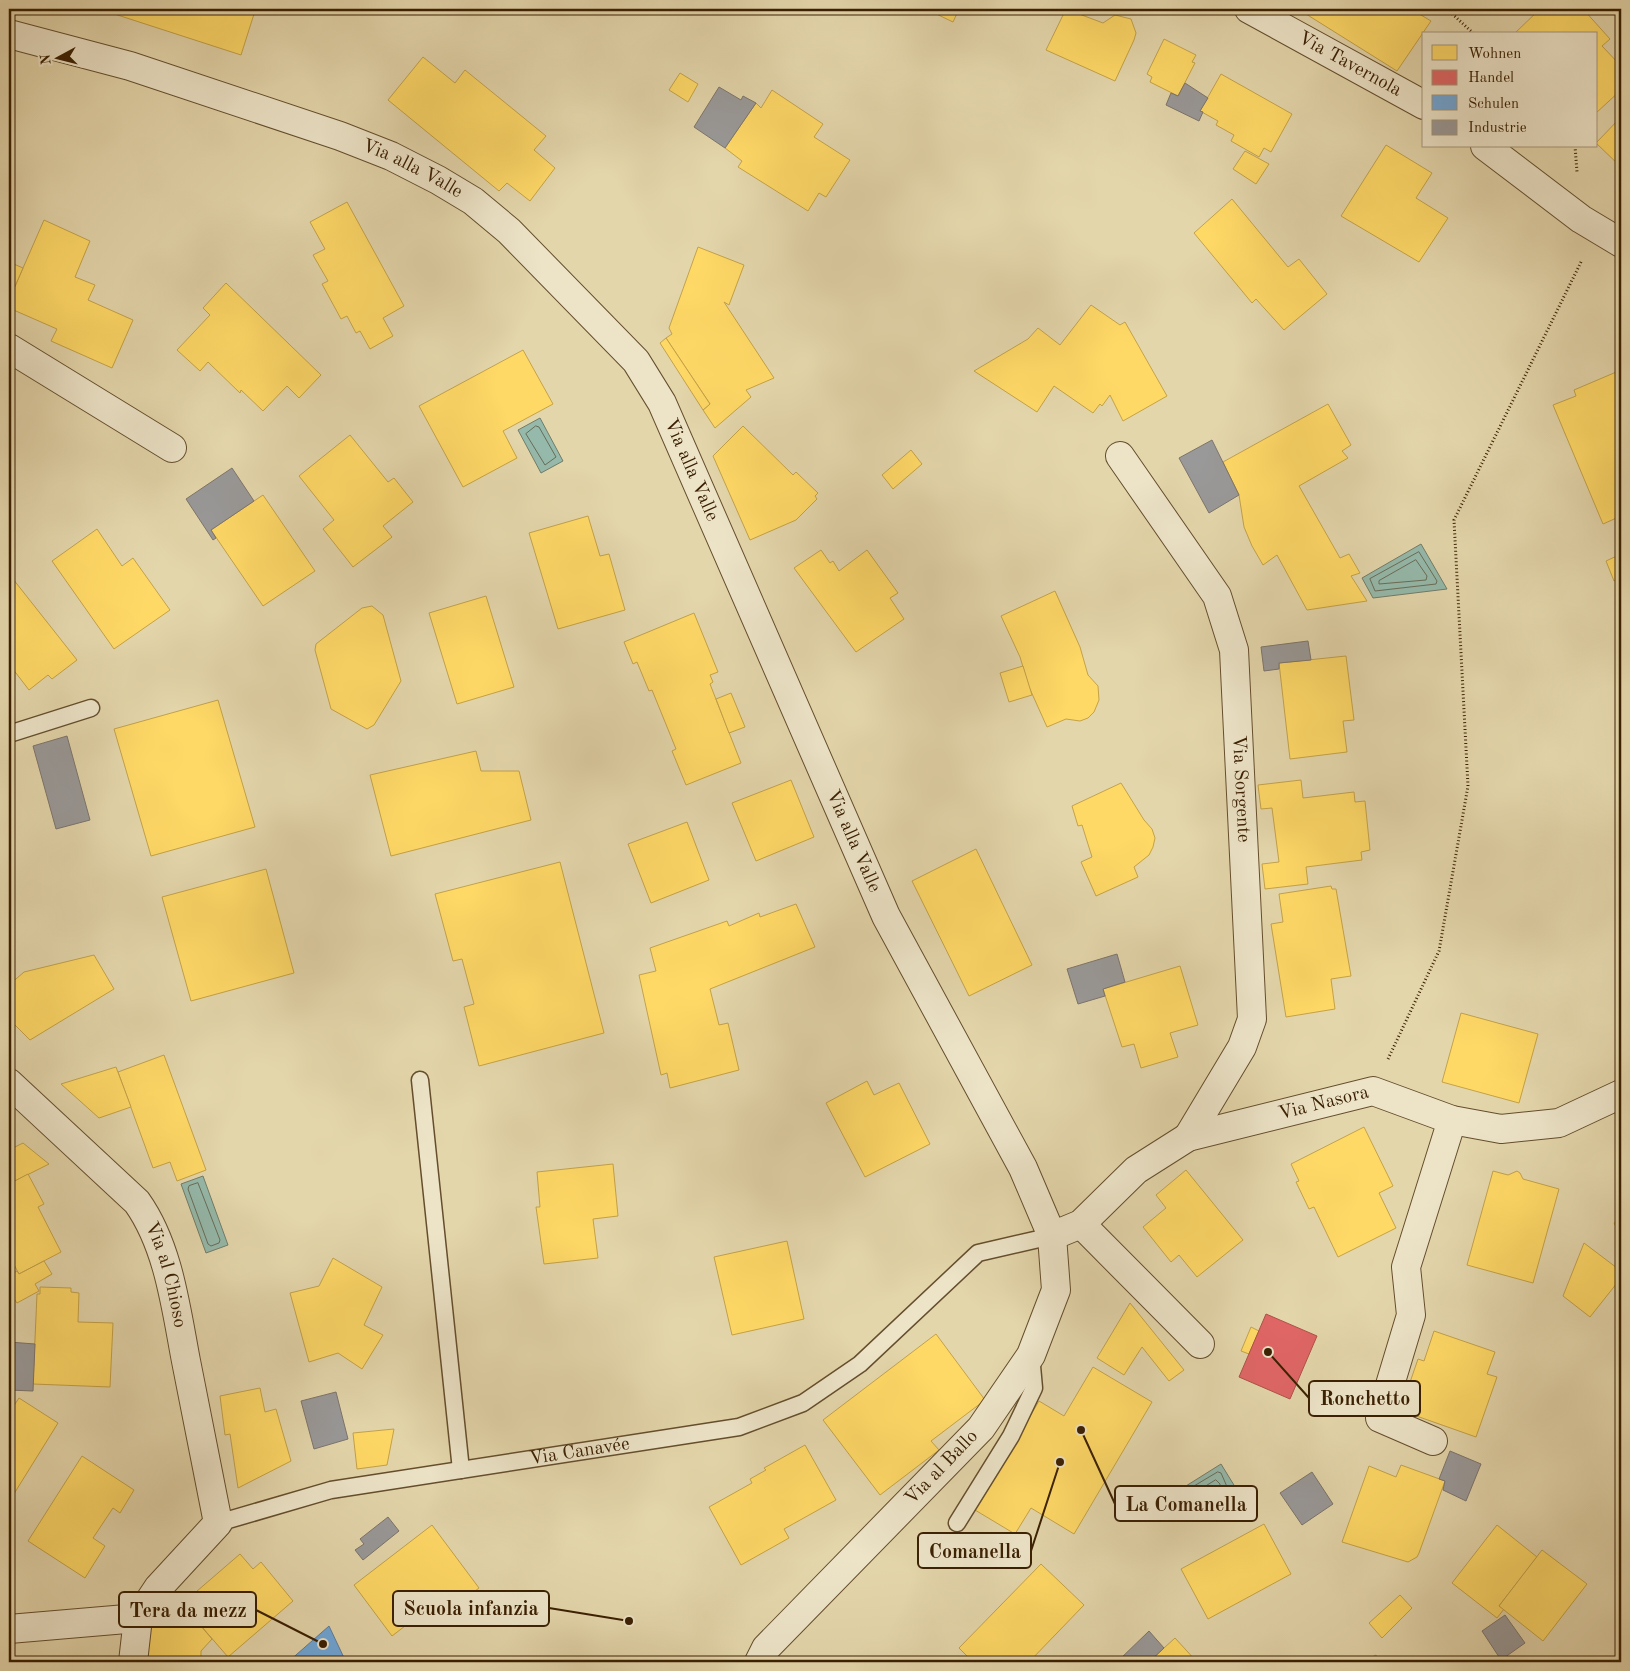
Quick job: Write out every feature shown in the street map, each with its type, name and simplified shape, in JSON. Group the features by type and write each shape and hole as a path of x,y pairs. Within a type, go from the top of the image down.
{"street":[{"name":"Via Tavernola","path":"1249,9 1422,104"},
{"name":"Via alla Valle","path":"9,34 130,66 340,136 391,156 438,180 473,202 509,231 636,361 662,402 886,916 1023,1168 1052,1236"},
{"path":"1489,148 1581,219 1621,243"},
{"path":"9,348 172,448"},
{"name":"Via Sorgente","path":"1120,456 1217,596 1234,650 1252,1019 1242,1047 1188,1137"},
{"name":"Via al Chioso","path":"9,1083 124,1187 147,1216 156,1236 175,1304 218,1523"},
{"name":"Via Nasora","path":"1052,1236 1081,1224 1136,1170 1188,1137 1373,1092 1452,1120 1501,1129 1559,1123 1621,1094"},
{"path":"1433,1442 1380,1418 1411,1315 1406,1267 1452,1120"},
{"path":"1081,1224 1200,1344"},
{"name":"Via al Ballo","path":"759,1662 766,1648 981,1428 1031,1355 1056,1290 1052,1236"},
{"path":"133,1662 138,1618 158,1588 218,1523"},
{"path":"9,1629 138,1618"}],"lane":[{"path":"9,734 91,708"},
{"path":"420,1080 461,1470"},
{"name":"Via Canavée","path":"218,1523 331,1490 739,1427 803,1403 860,1364 978,1253 1052,1236"},
{"path":"957,1522 1011,1436 1034,1388 1031,1355"}],"path":[{"path":"1448,9 1472,32"},
{"path":"1373,1092 1440,951 1468,786 1454,520 1585,253 1575,148"}],"water":[{"path":"540,418 563,461 541,473 518,430"},
{"path":"1421,544 1447,589 1373,598 1362,578"},
{"path":"203,1176 228,1245 206,1253 181,1184"},
{"path":"1221,1464 1237,1490 1186,1521 1170,1496"}],"building: Wohnen":[{"path":"99,9 248,9 254,14 241,55"},
{"path":"926,9 959,9 953,22"},
{"path":"1066,9 1103,23 1115,15 1131,19 1136,33 1115,81 1046,50"},
{"path":"1298,9 1411,9 1431,21 1397,71"},
{"path":"1479,9 1489,9 1484,14"},
{"path":"1540,9 1583,9 1610,39 1602,46 1621,66 1621,90 1598,111 1598,32 1516,32"},
{"path":"1164,39 1196,55 1192,62 1195,63 1178,96 1150,82 1152,77 1147,74"},
{"path":"423,57 455,83 465,70 546,136 534,150 555,168 530,201 507,183 499,191 388,100"},
{"path":"680,73 698,84 688,102 669,90"},
{"path":"1221,74 1292,114 1271,152 1264,148 1259,157 1231,141 1234,135 1216,125 1218,121 1200,111"},
{"path":"772,90 823,124 814,137 850,160 826,197 819,193 808,211 738,167 742,161 725,148 756,103 761,108"},
{"path":"1621,117 1621,167 1598,145 1598,141"},
{"path":"1386,145 1432,173 1416,198 1448,218 1419,262 1341,216"},
{"path":"1245,151 1269,164 1256,184 1233,169"},
{"path":"1232,199 1288,267 1299,259 1327,294 1284,330 1256,299 1252,303 1194,233"},
{"path":"347,202 404,306 383,318 393,336 370,349 360,331 356,333 347,316 341,319 322,284 328,281 313,255 325,249 310,222"},
{"path":"44,220 90,241 75,277 95,285 88,300 133,320 112,368 51,341 57,329 9,308 9,300"},
{"path":"698,247 744,265 729,305 724,302 774,378 746,390 751,397 715,428 703,410 710,404 666,338 672,334 669,328"},
{"path":"9,262 23,268 9,300"},
{"path":"226,283 321,375 299,398 287,386 263,411 241,390 240,393 208,362 200,371 177,350 210,315 203,308"},
{"path":"1091,305 1120,325 1125,322 1167,396 1123,421 1110,395 1102,406 1100,404 1093,413 1054,386 1037,412 974,371 1028,339 1038,328 1060,345"},
{"path":"666,338 710,404 703,410 660,343"},
{"path":"523,350 553,404 503,431 517,458 463,487 419,406"},
{"path":"1621,370 1621,516 1603,524 1553,405 1576,396 1574,390"},
{"path":"1328,404 1351,445 1342,451 1348,458 1299,486 1340,558 1349,554 1360,573 1351,576 1367,601 1307,610 1277,555 1263,565 1252,546 1244,527 1239,495 1223,462"},
{"path":"743,426 793,475 796,472 818,493 815,496 817,499 796,520 750,540 713,456"},
{"path":"350,435 388,482 394,478 413,502 383,526 392,537 353,567 323,529 334,520 299,476"},
{"path":"911,450 922,464 893,489 882,475"},
{"path":"263,495 315,571 263,606 211,530"},
{"path":"588,516 600,556 609,554 625,610 558,629 529,533"},
{"path":"97,529 122,566 133,558 170,610 114,649 52,561"},
{"path":"821,550 830,563 833,561 839,571 867,550 898,593 890,598 904,619 856,652 794,568"},
{"path":"1621,554 1621,578 1614,581 1606,561"},
{"path":"13,579 77,660 52,679 48,675 29,690 9,664 9,583"},
{"path":"1055,591 1080,647 1088,675 1098,686 1099,700 1094,712 1088,718 1080,721 1066,719 1047,727 1029,687 1020,657 1001,616"},
{"path":"486,596 514,687 457,704 429,613"},
{"path":"372,606 383,615 401,681 374,725 367,729 331,709 315,650 316,644 362,608"},
{"path":"694,613 718,672 710,675 713,682 710,684 741,763 686,785 672,751 676,749 652,690 649,691 637,662 633,664 624,642"},
{"path":"1346,656 1354,720 1343,721 1347,752 1290,759 1279,663"},
{"path":"1023,666 1032,695 1009,702 1000,673"},
{"path":"731,693 745,727 729,733 716,699"},
{"path":"218,700 255,827 151,856 114,729"},
{"path":"476,751 481,771 519,771 531,820 391,856 370,775"},
{"path":"791,780 814,837 756,861 732,803"},
{"path":"1301,780 1303,798 1354,792 1355,802 1365,801 1370,850 1361,852 1362,860 1306,867 1308,884 1265,889 1262,864 1279,862 1272,808 1261,809 1258,785"},
{"path":"1121,783 1144,820 1152,829 1155,838 1149,855 1134,867 1138,877 1096,896 1081,862 1092,857 1082,825 1078,826 1072,806"},
{"path":"687,822 709,880 651,903 628,844"},
{"path":"976,849 1032,965 969,996 912,881"},
{"path":"560,862 604,1033 479,1066 464,1007 474,1004 462,959 453,961 435,894"},
{"path":"266,869 294,973 191,1001 162,897"},
{"path":"1331,886 1332,889 1336,889 1351,976 1331,979 1335,1009 1286,1017 1271,924 1283,922 1279,894"},
{"path":"796,904 815,947 710,989 719,1025 728,1023 739,1070 670,1088 667,1073 661,1075 639,975 656,971 650,948 727,921 729,926 759,913 760,917"},
{"path":"94,955 114,989 30,1040 9,1019 9,985 24,972"},
{"path":"1180,966 1198,1025 1170,1033 1178,1057 1141,1068 1134,1044 1122,1047 1103,989"},
{"path":"1461,1013 1538,1034 1519,1103 1442,1082"},
{"path":"164,1055 206,1170 177,1181 170,1162 153,1168 118,1072"},
{"path":"116,1067 131,1107 99,1118 61,1084"},
{"path":"867,1081 874,1095 899,1083 930,1144 865,1177 826,1103"},
{"path":"1364,1127 1393,1186 1379,1193 1396,1228 1338,1257 1314,1207 1309,1209 1296,1182 1299,1181 1291,1164"},
{"path":"23,1143 49,1164 9,1184 9,1150"},
{"path":"613,1164 618,1216 593,1219 598,1258 544,1264 536,1207 540,1207 537,1172"},
{"path":"1186,1170 1243,1240 1197,1277 1179,1255 1171,1262 1143,1227 1166,1208 1156,1195"},
{"path":"1493,1171 1508,1175 1517,1171 1523,1179 1559,1189 1533,1283 1467,1265"},
{"path":"28,1174 44,1204 38,1207 61,1252 19,1274 9,1255 9,1184"},
{"path":"1621,1210 1621,1228 1614,1224"},
{"path":"787,1241 804,1319 732,1335 714,1257"},
{"path":"1584,1243 1621,1271 1621,1278 1590,1317 1563,1296"},
{"path":"333,1258 382,1287 364,1325 383,1335 362,1369 338,1353 309,1362 290,1293 319,1286"},
{"path":"44,1261 52,1274 35,1284 39,1291 17,1303 9,1292 9,1276 17,1271 19,1274"},
{"path":"40,1287 71,1288 71,1292 79,1293 78,1322 113,1323 110,1387 33,1384 37,1294 40,1294"},
{"path":"1130,1303 1184,1370 1169,1381 1142,1347 1124,1375 1097,1358"},
{"path":"1251,1327 1259,1331 1249,1354 1241,1351"},
{"path":"1434,1331 1495,1352 1487,1374 1497,1377 1476,1437 1408,1413 1415,1393 1407,1391 1418,1359 1424,1361"},
{"path":"936,1334 985,1400 931,1441 939,1450 880,1495 823,1420"},
{"path":"1093,1367 1152,1402 1074,1534 1031,1508 1015,1534 975,1510 1039,1401 1064,1416"},
{"path":"260,1388 265,1412 276,1409 291,1461 238,1488 230,1434 225,1435 220,1396"},
{"path":"19,1398 58,1423 12,1497 9,1495 9,1409 11,1410"},
{"path":"394,1429 387,1465 357,1469 353,1433"},
{"path":"805,1445 836,1500 784,1529 789,1538 741,1565 709,1507 752,1483 750,1479 766,1470 764,1468"},
{"path":"82,1456 134,1490 120,1513 113,1508 93,1538 105,1546 85,1578 28,1541"},
{"path":"1401,1465 1445,1481 1419,1553 1417,1557 1408,1562 1342,1542 1369,1466 1396,1477"},
{"path":"1264,1524 1291,1574 1208,1619 1181,1569"},
{"path":"432,1525 479,1588 440,1618 431,1606 392,1636 354,1585"},
{"path":"1497,1525 1537,1557 1499,1606 1504,1609 1497,1618 1452,1583"},
{"path":"1542,1550 1587,1584 1543,1641 1499,1606"},
{"path":"240,1554 253,1569 261,1562 293,1601 228,1657 182,1604"},
{"path":"1041,1564 1084,1605 1029,1662 973,1662 959,1648"},
{"path":"161,1594 182,1604 212,1639 201,1651 201,1662 140,1662 143,1635"},
{"path":"1400,1595 1412,1608 1382,1638 1369,1623"},
{"path":"1175,1638 1197,1662 1149,1662 1164,1648"},
{"path":"1376,1655 1380,1662 1361,1662"}],"building: Handel":[{"path":"1266,1314 1317,1336 1290,1399 1239,1377"}],"building: Schulen":[{"path":"329,1626 346,1662 288,1662"}],"building: Industrie":[{"path":"1185,83 1208,98 1200,111 1203,112 1199,121 1166,105 1171,93 1178,96"},
{"path":"719,87 741,100 743,96 756,103 725,148 694,127"},
{"path":"1212,440 1239,495 1209,513 1179,458"},
{"path":"232,468 254,501 211,530 216,538 213,540 186,499"},
{"path":"1308,641 1311,660 1279,663 1279,669 1264,671 1261,647"},
{"path":"67,736 90,820 56,829 33,746"},
{"path":"1117,954 1125,982 1103,989 1105,996 1078,1004 1067,969"},
{"path":"9,1342 35,1344 33,1391 9,1390"},
{"path":"336,1392 348,1439 314,1449 301,1401"},
{"path":"1450,1451 1481,1464 1466,1501 1443,1490 1445,1481 1439,1479"},
{"path":"1312,1472 1333,1504 1302,1525 1280,1493"},
{"path":"388,1517 399,1531 363,1560 355,1550 364,1544 360,1539"},
{"path":"1505,1615 1525,1643 1501,1660 1482,1631"},
{"path":"1149,1631 1164,1648 1149,1662 1117,1662"}],"place":[{"name":"Ronchetto","path":"1268,1352"},
{"name":"La Comanella","path":"1081,1430"},
{"name":"Comanella","path":"1060,1462"},
{"name":"Scuola infanzia","path":"629,1621"},
{"name":"Tera da mezz","path":"323,1644"}]}
